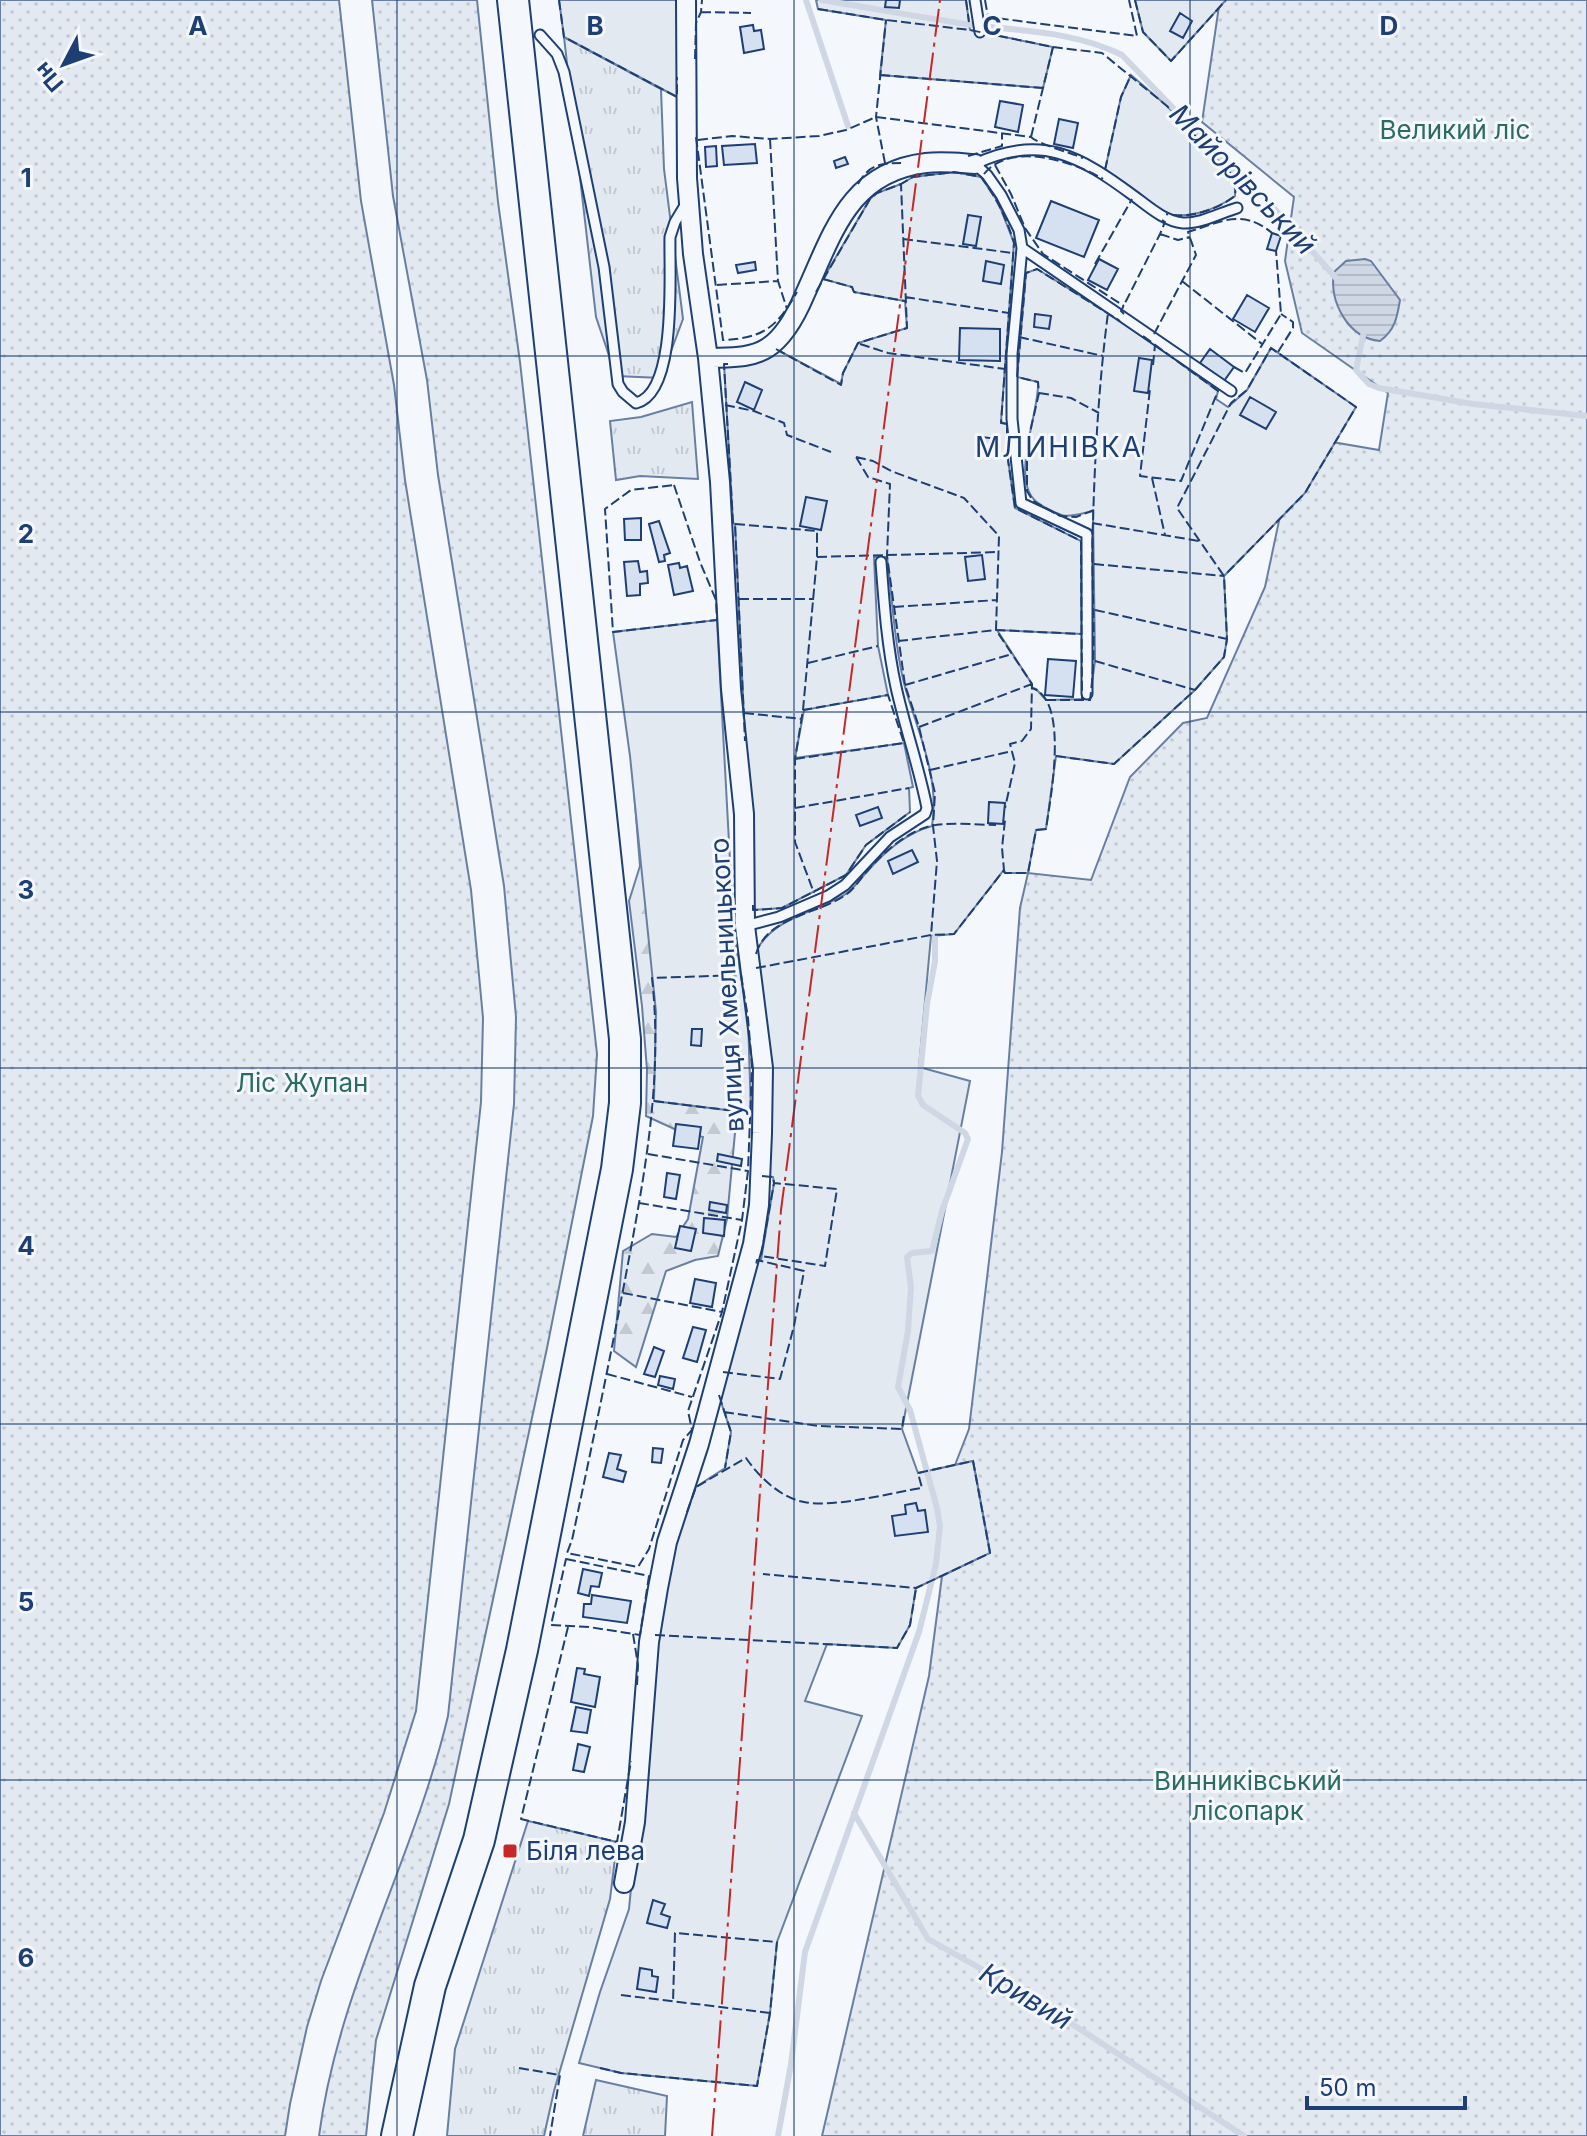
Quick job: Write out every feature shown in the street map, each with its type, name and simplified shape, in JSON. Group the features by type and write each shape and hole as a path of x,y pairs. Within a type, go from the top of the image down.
{"main road":[{"path":"397,2136 430,1986 479,1840 519,1665 617,1169 625,1103 625,1039 513,0"}],"street":[{"name":"вулиця Хмельницького","path":"624,1883 635,1822 649,1642 667,1542 699,1444 733,1321 753,1244 759,1205 763,1068 745,926 744,814 731,689 720,482 689,200 686,0"},
{"path":"708,358 744,357 765,349 780,338 801,304 836,228 860,191 878,178 924,163 975,164"}],"lane":[{"path":"975,0 980,28"},
{"path":"540,35 557,54 564,72 604,267 618,384 636,403 648,398 653,391 664,360 670,237 675,222 689,200"},
{"path":"1087,694 1087,534 1021,503 1012,419 1012,354 1022,248 1019,230 1001,195 975,164 1000,152 1022,148 1043,150 1097,170 1158,214 1177,222 1188,223 1237,208"},
{"path":"1022,248 1231,391"},
{"path":"745,926 779,917 828,896 845,885 890,837 925,814 921,774 893,672 881,562"}],"green space":[{"name":"Ліс Жупан","path":"0,0 339,0 361,201 394,385 405,480 471,890 483,1018 481,1102 416,1711 384,1813 321,1981 307,2027 285,2136 0,2136"},
{"path":"372,0 477,0 597,1054 593,1116 547,1348 449,1804 376,2040 366,2136 319,2136 342,2028 416,1821 448,1716 514,1104 516,1017 504,886 438,475 427,380 393,196"},
{"path":"559,0 680,0 677,97 564,37"},
{"path":"816,0 966,0 970,30 1053,47 1043,88 880,75 886,20 818,9"},
{"path":"1135,0 1226,0 1171,61 1143,32"},
{"name":"Винниківський лісопарк","path":"1226,0 1587,0 1587,2136 822,2136 929,1676 942,1576 990,1552 973,1461 955,1465 969,1429 1002,1152 1020,908 1028,873 1091,880 1130,777 1183,723 1207,718 1265,587 1297,436 1379,450 1388,393 1302,333 1285,261 1294,197 1202,122 1219,6"},
{"path":"564,37 661,89 664,169 683,319 661,378 616,376 596,317"},
{"path":"1131,75 1167,106 1236,179 1235,196 1200,213 1170,215 1161,213 1105,170 1121,97"},
{"path":"954,172 981,177 998,202 1014,243 1001,422 1007,424 1007,453 1015,508 1081,541 1082,634 997,630 1032,688 1046,700 1090,699 1095,661 1093,511 1072,516 1056,513 1031,496 1026,482 1027,448 1038,382 1017,377 1026,273 1037,269 1134,329 1218,391 1216,399 1228,407 1247,390 1271,348 1356,407 1305,493 1224,576 1227,639 1224,657 1195,690 1114,764 1056,756 1046,829 1036,830 1028,873 1003,871 954,934 931,936 919,1067 970,1081 902,1429 918,1473 973,1461 990,1553 916,1588 910,1625 897,1648 827,1644 805,1701 862,1716 777,1942 770,2013 757,2086 621,2073 579,2063 629,1909 651,1679 672,1548 696,1487 725,1468 731,1432 719,1396 757,1260 761,1260 774,1183 773,1177 761,1176 756,951 784,923 847,893 896,844 932,826 934,808 926,755 905,687 896,640 887,557 874,557 878,646 888,695 804,710 795,758 904,743 913,787 909,788 910,812 866,845 846,875 782,908 753,910 735,524 724,364 776,349 841,384 858,343 907,328 905,301 854,292 852,287 823,279 870,199 877,193 913,177"},
{"path":"692,402 698,479 640,476 616,480 610,421 641,417"},
{"path":"717,620 734,935 748,1018 751,1113 654,1101 656,1012 630,756 613,632"},
{"path":"634,791 738,1100 727,1219 718,1256 695,1260 666,1271 636,1367 614,1351 623,1251 652,1234 676,1237 688,1219 703,1137 681,1132 646,1116 647,1070 642,1006 629,901 640,866"},
{"path":"528,1821 617,1842 610,1899 554,2091 544,2136 447,2136 455,2049"},
{"path":"596,2080 667,2096 665,2136 583,2136"}],"shaded area":[{"path":"1346,261 1371,261 1400,300 1394,323 1380,341 1350,326 1335,295 1334,272"}],"building":[{"path":"886,0 900,0 899,8 885,7"},
{"path":"1180,13 1192,21 1183,38 1170,31"},
{"path":"753,25 754,31 761,30 764,49 744,53 740,27"},
{"path":"1000,101 1023,105 1018,132 995,127"},
{"path":"1059,119 1078,123 1073,148 1054,144"},
{"path":"755,144 757,163 724,165 722,146"},
{"path":"716,146 717,166 706,167 705,147"},
{"path":"845,157 848,164 836,168 834,161"},
{"path":"1051,201 1099,220 1084,257 1036,238"},
{"path":"968,215 981,217 976,246 963,244"},
{"path":"1272,233 1281,236 1276,251 1267,249"},
{"path":"1099,259 1118,269 1107,290 1088,280"},
{"path":"986,261 1004,265 1001,284 983,281"},
{"path":"755,262 756,270 738,273 736,265"},
{"path":"1247,295 1269,308 1255,332 1233,319"},
{"path":"1035,314 1051,316 1049,329 1034,327"},
{"path":"960,328 1000,329 1000,361 959,360"},
{"path":"1210,349 1234,367 1224,381 1200,363"},
{"path":"1139,358 1152,360 1148,393 1134,391"},
{"path":"745,382 762,390 754,410 737,402"},
{"path":"1250,397 1276,412 1266,429 1240,415"},
{"path":"982,437 997,439 995,454 979,452"},
{"path":"806,497 827,501 821,530 800,526"},
{"path":"641,518 641,540 625,540 624,519"},
{"path":"659,521 670,553 664,555 665,561 659,562 649,524"},
{"path":"982,555 985,579 968,581 965,557"},
{"path":"638,561 640,572 647,571 648,583 640,584 640,595 627,596 624,562"},
{"path":"679,563 680,568 687,566 693,591 674,595 668,565"},
{"path":"1048,659 1076,661 1073,697 1045,695"},
{"path":"989,802 1005,803 1003,824 988,823"},
{"path":"878,807 882,818 860,826 856,815"},
{"path":"912,850 918,862 893,874 888,861"},
{"path":"692,1029 702,1029 701,1046 691,1045"},
{"path":"676,1124 701,1127 698,1149 673,1146"},
{"path":"718,1154 742,1159 741,1166 717,1161"},
{"path":"667,1173 680,1175 676,1199 664,1197"},
{"path":"710,1202 727,1205 726,1213 709,1210"},
{"path":"704,1218 725,1220 724,1236 703,1233"},
{"path":"680,1226 696,1229 691,1251 675,1248"},
{"path":"695,1279 716,1283 712,1307 690,1303"},
{"path":"693,1327 706,1330 697,1362 683,1358"},
{"path":"654,1347 664,1351 655,1377 644,1374"},
{"path":"660,1376 675,1379 673,1389 658,1385"},
{"path":"653,1448 663,1449 661,1463 652,1462"},
{"path":"609,1453 621,1455 617,1469 626,1472 623,1482 603,1477"},
{"path":"916,1503 918,1511 925,1510 928,1532 895,1536 892,1516 906,1514 905,1505"},
{"path":"583,1569 602,1573 599,1587 591,1586 589,1596 578,1593"},
{"path":"592,1595 631,1601 627,1623 583,1617 584,1604 591,1604"},
{"path":"577,1668 585,1669 584,1674 600,1677 595,1707 571,1702"},
{"path":"576,1707 591,1710 587,1733 571,1731"},
{"path":"578,1744 590,1747 584,1772 573,1770"},
{"path":"653,1900 665,1904 661,1914 670,1917 667,1928 647,1923"},
{"path":"640,1968 652,1970 652,1976 658,1977 656,1992 637,1989"}],"waterway":[{"path":"806,0 848,126"},
{"name":"Майорівський","path":"821,0 1068,37 1122,55 1232,169 1264,197 1336,278"},
{"name":"Майорівський","path":"1364,331 1356,370 1369,384 1379,388 1473,404 1587,416"},
{"path":"778,2136 791,2064 805,1952 919,1632 936,1564 940,1526 937,1508 910,1410 898,1387 908,1331 911,1287 907,1257 912,1253 932,1251 942,1211 968,1139 965,1133 923,1105 918,1096 927,1004 935,961 935,937"},
{"name":"Кривий","path":"854,1813 928,1939 1026,1994 1244,2136"}],"fence":[{"path":"559,0 564,37 677,97 677,77"},
{"path":"695,59 696,23 702,0"},
{"path":"966,0 969,22"},
{"path":"985,0 988,17 1137,36 1129,0"},
{"path":"1135,0 1143,32 1171,61 1226,0"},
{"path":"818,9 970,30 1053,47 1102,53 1167,106 1236,179 1235,196 1220,205 1193,214 1166,214"},
{"path":"701,12 751,13"},
{"path":"885,163 876,117 886,20"},
{"path":"1031,137 1053,47"},
{"path":"880,75 1043,88"},
{"path":"1105,170 1121,97 1131,75"},
{"path":"698,140 732,136 770,139 819,136 846,130 876,117 1031,137 1083,158"},
{"path":"968,156 1002,146 1002,133"},
{"path":"696,137 723,340 749,337 768,328 783,314 797,292"},
{"path":"770,139 778,281 787,309"},
{"path":"984,174 995,164 1025,156 1059,161 1103,179"},
{"path":"858,184 875,166 901,163"},
{"path":"995,165 1025,228 1043,254 1124,306"},
{"path":"816,292 870,199 877,193 913,177 954,172 981,177 1000,208 1014,243 1001,423 1007,424 1007,453 1015,508 1081,541 1082,699"},
{"path":"776,349 841,385 843,373 858,343 907,328 901,184"},
{"path":"1095,264 1132,199"},
{"path":"1154,334 1196,255 1188,232 1221,221 1241,219 1261,225 1272,233"},
{"path":"1124,314 1121,311 1160,234 1165,222 1162,220"},
{"path":"1160,234 1178,240 1190,237"},
{"path":"903,239 1013,253"},
{"path":"1234,367 1245,373 1281,314 1276,251"},
{"path":"1094,510 1076,517 1060,516 1033,501 1027,491 1027,445 1039,393 1038,382 1017,377 1026,273 1037,269 1120,321"},
{"path":"823,279 852,287 854,292 905,301"},
{"path":"717,285 778,281"},
{"path":"1182,281 1262,344"},
{"path":"905,297 1009,313"},
{"path":"1046,700 1090,700 1095,470 1108,313"},
{"path":"1278,352 1293,328 1293,322 1281,314"},
{"path":"1143,336 1218,391 1181,481 1140,476 1150,389"},
{"path":"1019,337 1103,356"},
{"path":"860,344 888,353 1005,369"},
{"path":"1153,365 1155,345"},
{"path":"1056,756 1114,764 1195,690 1224,657 1227,639 1224,576 1177,508 1231,403 1247,390 1271,348 1356,407 1305,493 1224,576"},
{"path":"728,364 724,364 745,741"},
{"path":"1039,393 1071,398 1099,413"},
{"path":"725,405 754,411 784,423 787,435 831,452"},
{"path":"856,457 964,498 999,536 996,630 1032,684 1031,729 1022,741 1010,744 1015,763 1005,808"},
{"path":"856,457 868,477 890,484 887,556 905,685 935,793 933,826 937,861 931,935"},
{"path":"1152,478 1165,535"},
{"path":"674,485 716,600 717,620 613,632 605,509 631,490 674,485"},
{"path":"1092,523 1199,541"},
{"path":"735,524 817,531 803,710 795,759 795,842 814,893"},
{"path":"817,557 999,552"},
{"path":"1094,564 1224,576"},
{"path":"739,599 814,599"},
{"path":"894,607 997,600"},
{"path":"1095,610 1227,639"},
{"path":"898,641 996,630 1082,634"},
{"path":"808,663 878,646"},
{"path":"905,685 1012,654"},
{"path":"1095,661 1195,690"},
{"path":"919,727 1032,684"},
{"path":"1004,870 1005,873 1028,873 1036,830 1046,829 1055,752 1054,730 1051,711 1044,696 1032,688"},
{"path":"795,759 904,743 888,695 803,710"},
{"path":"744,713 802,719"},
{"path":"930,770 1012,751"},
{"path":"795,808 909,788"},
{"path":"753,905 753,910 782,908 846,875 866,845 910,812"},
{"path":"756,968 931,935 954,934 1004,870 1002,848 1005,820"},
{"path":"756,954 762,941 782,924 847,894 880,858 910,834 943,824 996,825"},
{"path":"741,975 752,1067 748,1171 742,1220 722,1312 688,1411 692,1430 683,1440 649,1549 638,1567 567,1553 607,1371 646,1161 654,1088 652,978 741,975"},
{"path":"654,1101 751,1113"},
{"path":"648,1154 748,1171"},
{"path":"762,1176 773,1177 774,1183 837,1189 825,1266 761,1256 774,1183"},
{"path":"639,1203 742,1220"},
{"path":"723,1372 780,1379 804,1271 757,1260 756,1265"},
{"path":"623,1293 722,1312"},
{"path":"607,1374 692,1397"},
{"path":"719,1395 731,1432 725,1468"},
{"path":"724,1412 818,1426 902,1429 904,1415"},
{"path":"687,1512 696,1487 746,1458 779,1491 795,1500 817,1503 847,1502 922,1488 918,1473 973,1461 990,1553 916,1588 763,1574"},
{"path":"566,1559 649,1576 640,1635 551,1625 566,1559"},
{"path":"655,1635 897,1648 910,1625 916,1588"},
{"path":"568,1627 521,1819 617,1842 631,1761"},
{"path":"633,1634 638,1665 637,1685"},
{"path":"600,2068 621,2073 757,2086 770,2013 777,1942 675,1933 673,2002"},
{"path":"621,1995 770,2013"},
{"path":"519,2068 560,2075 550,2136"}],"power":[{"path":"712,2136 781,1210 940,0"}],"place":[{"name":"Бiля лева","path":"510,1851"}],"district":[{"name":"МЛИНІВКА","path":"1059,447"}],"park label":[{"name":"Великий ліс","path":"1455,130"}]}
